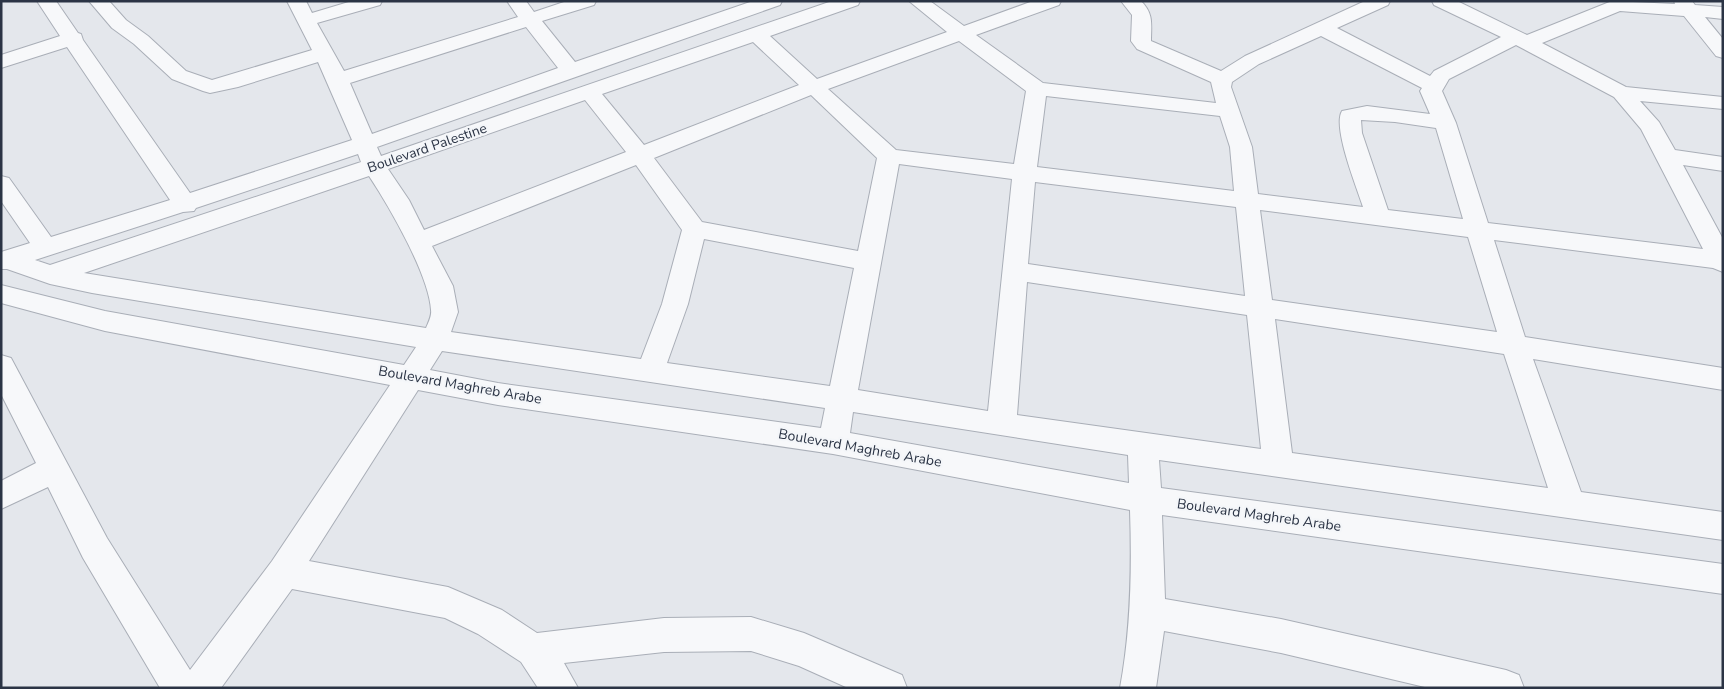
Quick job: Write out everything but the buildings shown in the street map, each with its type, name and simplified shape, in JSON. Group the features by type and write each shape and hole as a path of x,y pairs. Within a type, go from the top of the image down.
{"street":[{"path":"46,1 74,38 186,205"},
{"path":"98,1 119,24 141,40 178,75 210,87 231,83 324,53"},
{"path":"199,688 284,572 435,340 445,312 444,298 418,242 397,200 374,166 338,80 301,11 373,1"},
{"path":"516,1 570,70"},
{"path":"338,80 587,1"},
{"name":"Boulevard Palestine","path":"1,293 48,261 186,205 570,70 722,8 773,1"},
{"name":"Boulevard Palestine","path":"48,261 374,166 851,1"},
{"path":"918,1 1037,89 1229,110"},
{"path":"418,242 813,87 1052,1"},
{"path":"1130,1 1142,15 1144,25 1141,41 1144,45 1222,79"},
{"path":"1222,79 1252,60 1381,1"},
{"path":"1442,1 1622,93 1723,103"},
{"path":"1569,503 1515,347 1445,123 1431,91 1441,75 1521,40 1598,12 1615,3 1685,6 1723,13"},
{"path":"1685,6 1723,52"},
{"path":"1323,29 1433,85"},
{"path":"756,34 889,156 1249,203 1378,216 1722,262"},
{"path":"1,62 74,38"},
{"path":"1222,79 1221,87 1242,147 1278,463"},
{"path":"1001,425 1024,174 1037,89"},
{"path":"588,91 641,156 694,229 869,262"},
{"path":"1622,93 1650,127 1722,262"},
{"path":"1378,216 1351,132 1350,116 1355,113 1368,113 1445,123"},
{"path":"833,442 889,156"},
{"path":"1666,156 1723,164"},
{"path":"1,183 48,261"},
{"path":"650,372 675,304 694,229"},
{"path":"4,260 48,261 162,296 435,340 842,399 1001,425 1723,526"},
{"path":"1016,271 1625,362 1723,379"},
{"name":"Boulevard Maghreb Arabe","path":"1,293 105,321 498,394 706,422 833,442 1145,499 1723,579"},
{"path":"1,366 95,548 181,688"},
{"path":"1138,688 1147,612 1143,445"},
{"path":"1,496 55,468"},
{"path":"284,572 448,603 490,622 533,650 560,688"},
{"path":"1147,612 1281,636 1506,688"},
{"path":"533,650 664,635 751,634 804,650 890,688"}]}
